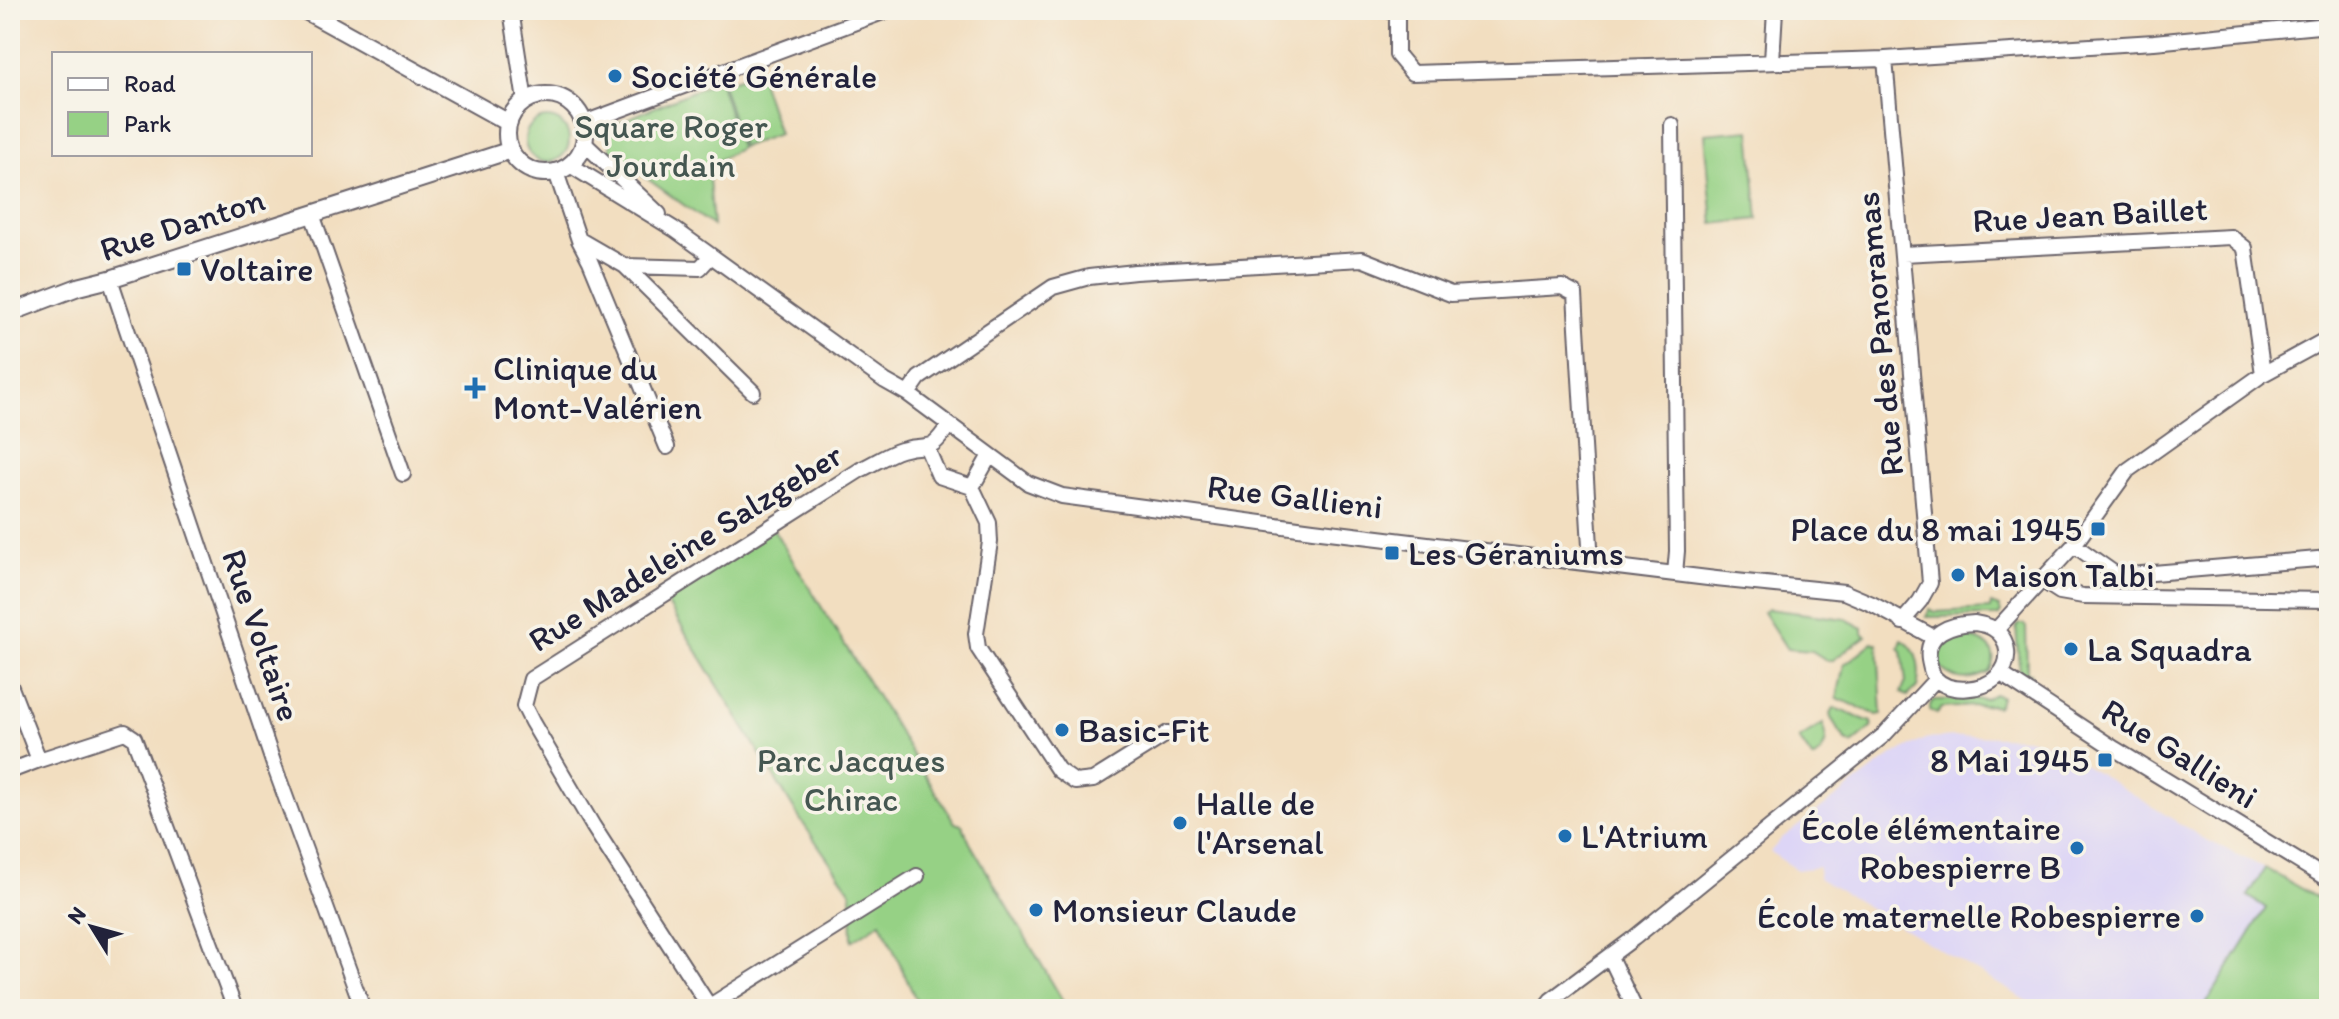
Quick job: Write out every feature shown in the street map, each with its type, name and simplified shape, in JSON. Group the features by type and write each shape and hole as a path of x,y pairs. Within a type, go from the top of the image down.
{"street":[{"path":"304,10 509,123"},
{"path":"511,10 525,101"},
{"path":"584,123 888,10"},
{"path":"1391,10 1397,17 1397,55 1412,73 1885,59 2154,42 2329,25"},
{"path":"1772,61 1775,10"},
{"name":"Rue des Panoramas","path":"1885,59 1930,583 1902,622"},
{"path":"545,94 559,97 576,108 584,123 584,143 578,157 563,168 543,173 520,163 507,138 509,123 525,101 545,94"},
{"path":"1672,125 1675,574"},
{"name":"Rue Gallieni","path":"584,143 674,229"},
{"name":"Rue Danton","path":"10,313 78,287 511,150"},
{"path":"563,168 579,240 667,447"},
{"name":"Rue Gallieni","path":"563,168 674,229 885,381 908,394 989,457 1028,483 1062,496 1313,530 1844,592 1933,637"},
{"path":"312,214 403,474"},
{"name":"Rue Jean Baillet","path":"1903,254 2231,237 2245,248 2263,374"},
{"path":"579,240 625,266 753,392"},
{"path":"625,266 700,268 711,256"},
{"path":"908,394 919,378 1053,287 1089,277 1362,259 1451,294 1562,287 1575,294 1591,563"},
{"name":"Rue Voltaire","path":"110,279 270,753 363,1009"},
{"path":"1996,630 2074,545 2128,470 2263,374 2329,338"},
{"path":"949,425 936,444 927,448 939,476 972,487 989,523 990,542 976,634 978,648 1058,770 1075,782 1093,780 1168,733"},
{"name":"Rue Madeleine Salzgeber","path":"707,1008 532,722 524,706 531,679 860,470 902,450 927,448"},
{"path":"972,487 989,457"},
{"path":"2074,545 2118,576 2329,558"},
{"path":"2043,581 2060,592 2083,596 2329,600"},
{"path":"1974,623 1996,630 2006,642 2008,654 2001,674 1994,680 1972,688 1955,689 1936,679 1927,649 1933,637 1946,627 1962,624 1974,623"},
{"name":"Rue Gallieni","path":"2001,674 2111,747 2329,880"},
{"path":"1544,1009 1551,1000 1610,957 1884,735 1936,679"},
{"path":"10,685 39,760"},
{"path":"10,771 125,732 134,738 235,1009"},
{"path":"707,1008 917,876"},
{"path":"1610,957 1635,1009"}],"shaded area":[{"path":"1973,736 2027,738 2056,747 2203,838 2265,868 2248,896 2266,908 2203,1009 2041,1009 1818,878 1819,867 1797,870 1770,852 1782,838 1894,754 1926,739"}],"green space":[{"path":"758,71 779,134 742,147 722,84"},
{"name":"Square Roger Jourdain","path":"719,80 740,148 708,166 713,226 610,152 610,137 615,124"},
{"path":"547,118 563,124 569,140 563,156 547,162 531,156 525,140 531,124"},
{"path":"1750,130 1758,219 1713,224 1705,134"},
{"name":"Parc Jacques Chirac","path":"772,527 955,823 962,825 1063,1001 1050,1009 920,1009 881,922 852,941 851,892 800,819 663,596"},
{"path":"1991,604 1999,607 2001,612 1998,616 1926,617 1930,609 1935,612 1990,609"},
{"path":"1768,609 1846,619 1863,628 1866,636 1828,661 1812,651 1787,649 1763,612"},
{"path":"2020,624 2026,627 2029,680 2020,680 2016,627"},
{"path":"1962,637 1983,642 1992,651 1989,672 1968,679 1954,677 1937,663 1944,645"},
{"path":"1902,640 1915,655 1919,674 1917,687 1908,696 1901,693 1906,682 1899,648"},
{"path":"1873,642 1878,644 1882,714 1877,715 1837,698 1844,665"},
{"path":"1994,694 2001,697 1996,707 1942,708 1937,714 1930,710 1934,700 1985,699"},
{"path":"1834,708 1871,722 1872,727 1852,744 1846,741 1831,718"},
{"path":"1823,724 1825,743 1813,759 1799,739"},
{"path":"2265,868 2329,905 2329,1009 2203,1009 2266,908 2248,896"}],"place":[{"name":"Société Générale","path":"615,76"},
{"name":"Voltaire","path":"184,269"},
{"name":"Clinique du Mont-Valérien","path":"475,388"},
{"name":"Place du 8 mai 1945","path":"2098,529"},
{"name":"Les Géraniums","path":"1392,553"},
{"name":"Maison Talbi","path":"1958,575"},
{"name":"La Squadra","path":"2071,649"},
{"name":"Basic-Fit","path":"1062,730"},
{"name":"8 Mai 1945","path":"2105,760"},
{"name":"Halle de l'Arsenal","path":"1180,823"},
{"name":"L'Atrium","path":"1565,836"},
{"name":"École élémentaire Robespierre B","path":"2077,848"},
{"name":"Monsieur Claude","path":"1036,910"},
{"name":"École maternelle Robespierre","path":"2197,916"}]}
